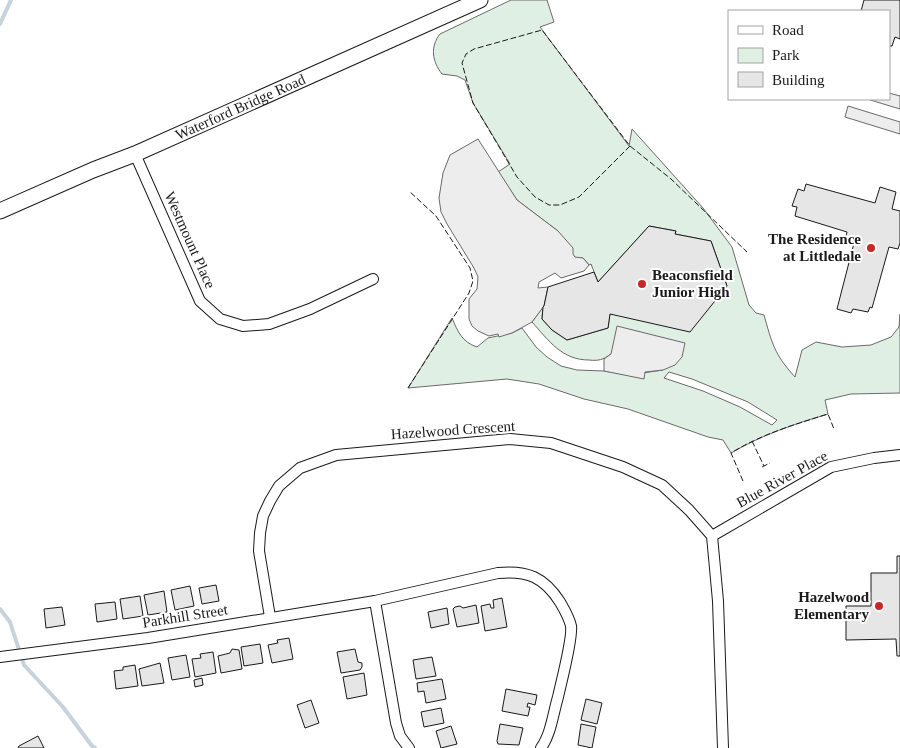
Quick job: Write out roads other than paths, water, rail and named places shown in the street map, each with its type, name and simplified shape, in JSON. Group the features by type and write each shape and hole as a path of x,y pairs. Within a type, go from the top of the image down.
{"main road":[{"name":"Waterford Bridge Road","path":"0,211 93,170 135,154 480,0"}],"street":[{"name":"Westmount Place","path":"135,154 200,301 220,319 243,326 269,324 310,309 373,279"},
{"name":"Hazelwood Crescent","path":"270,617 259,551 263,516 279,486 300,468 336,455 510,439 551,443 623,467 662,485 689,510 712,536"},
{"name":"Blue River Place","path":"712,536 831,467 900,455"},
{"path":"712,536 718,601 723,748"},
{"name":"Parkhill Street","path":"5,657 148,638 375,601 514,571 535,577 546,583 561,603 571,628 561,684 546,741 542,748"},
{"path":"375,601 396,723 400,736 409,748"}],"waterway":[{"path":"0,24 11,0"},
{"path":"0,609 10,622 24,665 63,707 95,748"}],"place":[{"name":"The Residence at Littledale","path":"871,248"},
{"name":"Beaconsfield Junior High","path":"642,284"},
{"name":"Hazelwood Elementary","path":"879,606"}]}
